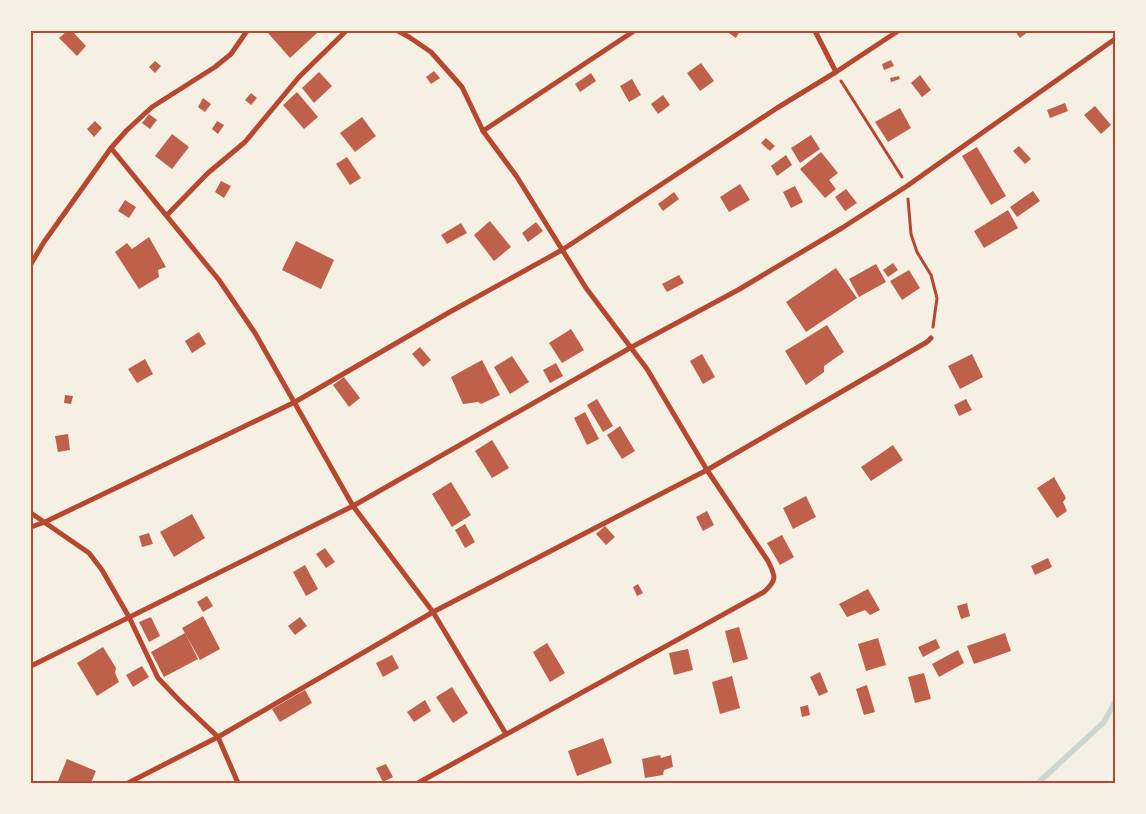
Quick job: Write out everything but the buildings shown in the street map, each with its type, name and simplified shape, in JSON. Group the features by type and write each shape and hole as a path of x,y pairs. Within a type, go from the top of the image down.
{"street":[{"path":"31,264 44,242 126,130 152,107 215,67 231,54 247,31"},
{"path":"167,215 228,154 245,142 299,77 346,31"},
{"path":"398,31 430,52 462,87 483,131 517,177 586,288 647,369 707,470 774,572 773,584 764,592 418,783"},
{"path":"483,131 634,31"},
{"path":"814,31 836,72"},
{"path":"31,527 295,402 448,313 562,250 777,108 898,31"},
{"path":"31,666 353,506 630,348 738,290 842,228 907,186 1115,38"},
{"path":"111,148 219,280 245,318 295,402 353,506 433,612 506,734"},
{"path":"128,783 218,737 433,612 707,470 830,400 931,338"},
{"path":"31,513 89,553 102,570 129,617 158,678 218,737 238,783"}],"waterway":[{"path":"1038,783 1104,722 1115,702"}]}
